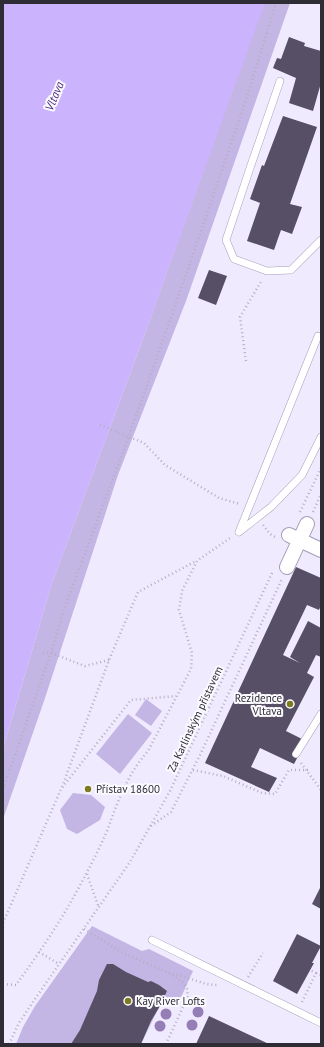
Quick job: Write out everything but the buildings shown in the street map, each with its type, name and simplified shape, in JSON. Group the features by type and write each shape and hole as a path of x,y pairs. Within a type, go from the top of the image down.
{"street":[{"path":"287,567 295,537 307,524"},
{"path":"295,537 321,550"}],"lane":[{"path":"280,81 226,240 234,259 267,271 291,270 321,240"},
{"path":"239,532 318,336"},
{"path":"239,532 271,507 302,475 321,437"},
{"path":"296,754 321,714"},
{"path":"152,940 321,1023"}],"path":[{"path":"3,789 51,653 64,609 129,436 245,102 276,3"},
{"path":"246,361 240,317 267,271"},
{"path":"100,425 144,442 165,465 219,498 240,504 248,510"},
{"path":"295,537 321,468"},
{"path":"257,518 270,534"},
{"path":"3,923 61,789 109,660 138,592 197,561 239,532"},
{"path":"3,984 16,986 65,912 87,874 106,833 127,781 148,751 191,669 192,653 179,610 182,591 197,561"},
{"path":"150,827 171,812 193,770 287,567"},
{"name":"Za Karlínským přístavem","path":"9,1044 19,1023 130,862 150,827 170,791 273,570"},
{"path":"43,653 51,653 85,666 109,660"},
{"path":"61,789 131,700 177,696"},
{"path":"301,762 321,790"},
{"path":"193,770 223,776 262,793 275,794 289,770 308,770"},
{"path":"87,874 99,908"},
{"path":"84,929 124,954 169,973 184,983 188,989 188,996 166,1044"},
{"path":"39,952 59,964"},
{"path":"251,972 263,953"},
{"path":"310,970 321,975"},
{"path":"302,1002 316,972"},
{"path":"169,973 214,985 222,985 228,978"}],"shaded area":[{"path":"264,3 290,3 186,301 118,475 44,701 3,819 3,749 52,583 140,347"},
{"path":"146,699 162,711 151,726 135,715"},
{"path":"128,714 152,733 120,774 96,754"},
{"path":"73,793 91,795 105,807 100,820 77,834 67,829 60,810"},
{"path":"92,926 142,951 149,949 193,971 177,1006 164,997 141,1044 16,1044 23,1027 35,1006"}],"water":[{"name":"Vltava","path":"3,3 265,3 140,347 52,583 3,749"}],"place":[{"name":"Rezidence Vltava","path":"290,704"},
{"name":"Přístav 18600","path":"88,789"},
{"name":"Kay River Lofts","path":"128,1001"}]}
